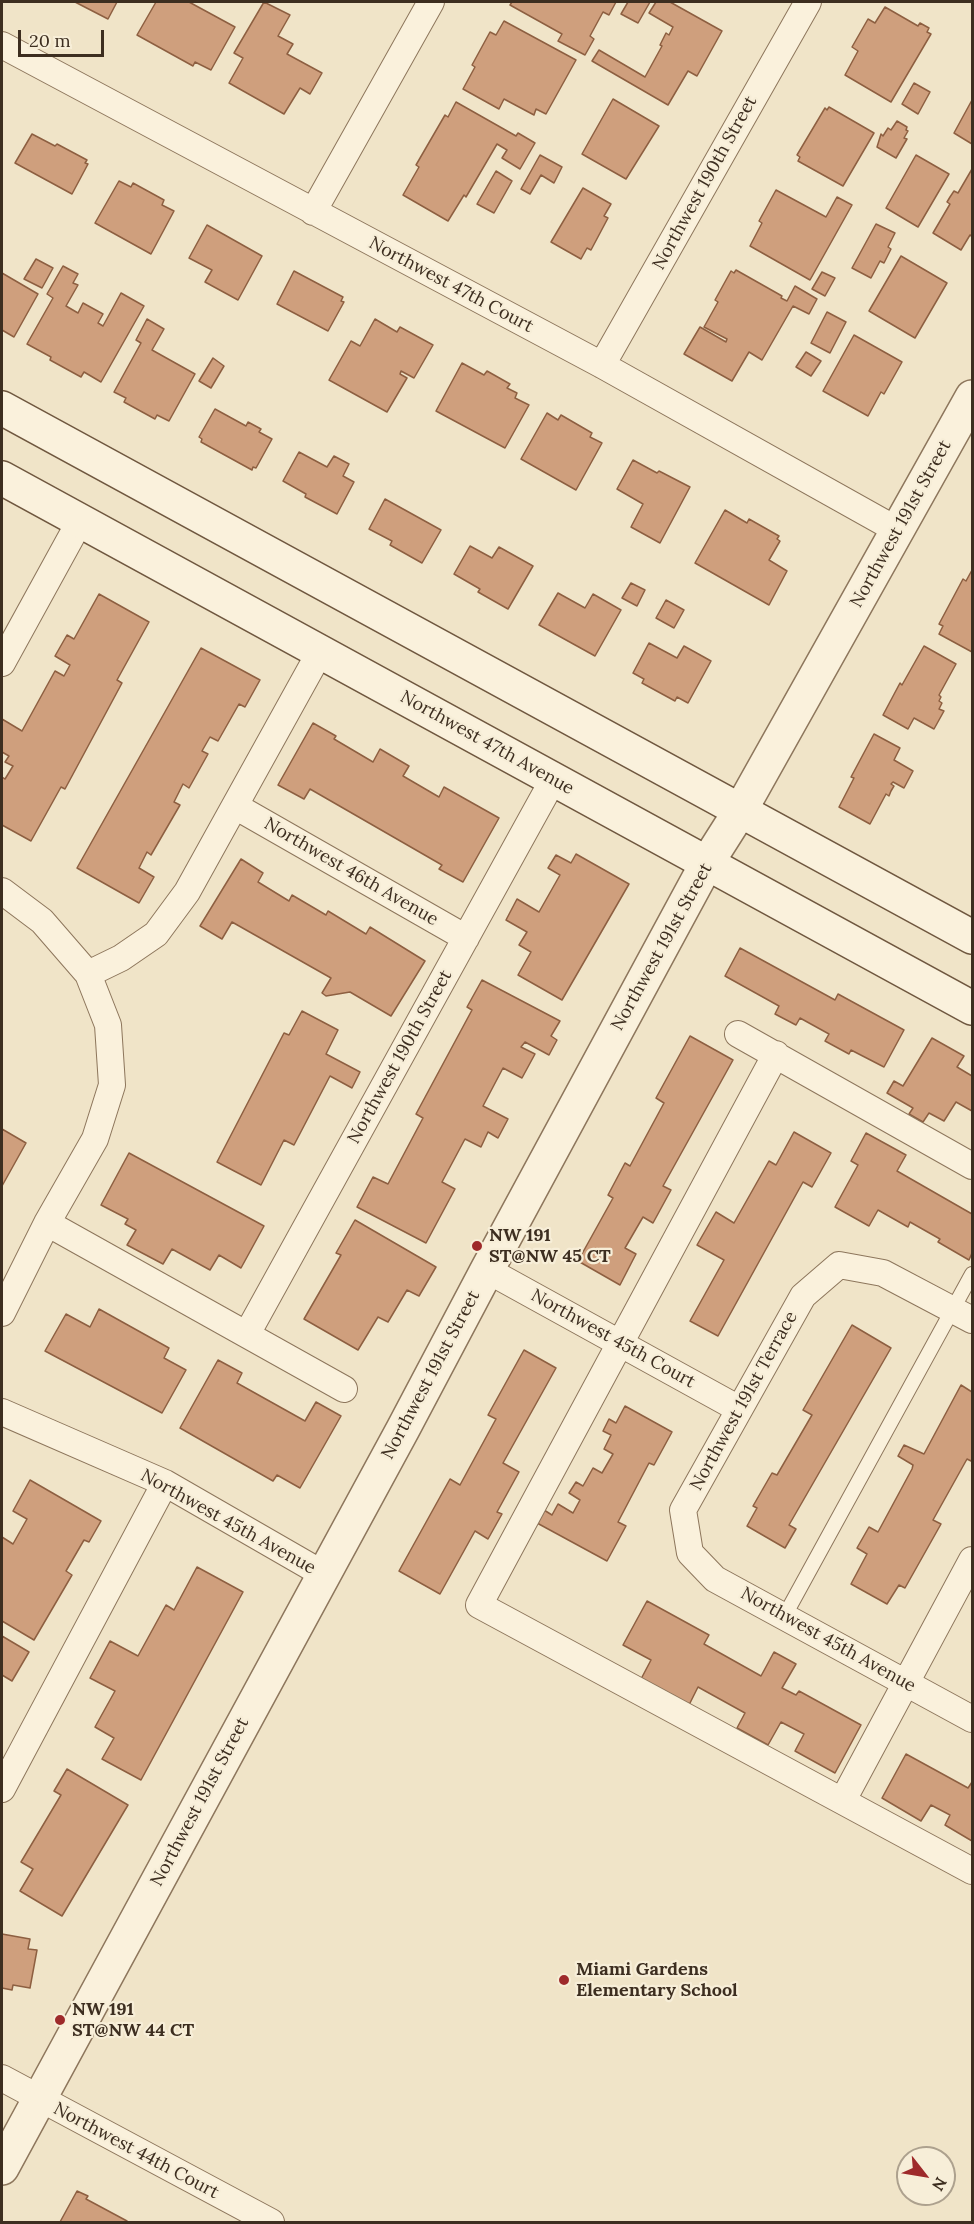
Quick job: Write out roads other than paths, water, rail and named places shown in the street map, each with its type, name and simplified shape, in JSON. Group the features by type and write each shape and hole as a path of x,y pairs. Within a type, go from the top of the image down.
{"main road":[{"name":"Northwest 191st Street","path":"2,2168 403,1429 707,862 740,811 972,397"},
{"path":"2,408 972,937"},
{"name":"Northwest 47th Avenue","path":"2,478 972,1008"}],"street":[{"path":"312,212 432,2"},
{"name":"Northwest 190th Street","path":"602,365 808,2"},
{"name":"Northwest 47th Court","path":"2,45 602,365 897,530"},
{"path":"2,663 81,521"},
{"path":"88,974 121,958 156,934 187,892 320,652"},
{"name":"Northwest 190th Street","path":"247,1334 553,780"},
{"name":"Northwest 46th Avenue","path":"235,806 466,938"},
{"path":"2,891 42,921 88,974 108,1025 112,1085 95,1139 47,1223 2,1314"},
{"path":"738,1034 972,1166"},
{"path":"776,1054 479,1605 972,1871"},
{"path":"47,1223 344,1389"},
{"name":"Northwest 191st Terrace","path":"690,1553 683,1510 803,1296 839,1265 883,1273 963,1315"},
{"name":"Northwest 45th Court","path":"487,1270 739,1409"},
{"name":"Northwest 45th Avenue","path":"2,1412 165,1483 323,1574"},
{"path":"2,1789 165,1483"},
{"name":"Northwest 45th Avenue","path":"690,1553 716,1578 972,1719"},
{"path":"843,1800 972,1560"},
{"name":"Northwest 44th Court","path":"2,2078 271,2223"}],"lane":[{"path":"784,1617 963,1315 972,1274"}],"place":[{"name":"NW 191 ST@NW 45 CT","path":"477,1246"},
{"name":"Miami Gardens Elementary School","path":"564,1980"},
{"name":"NW 191 ST@NW 44 CT","path":"60,2020"}]}
